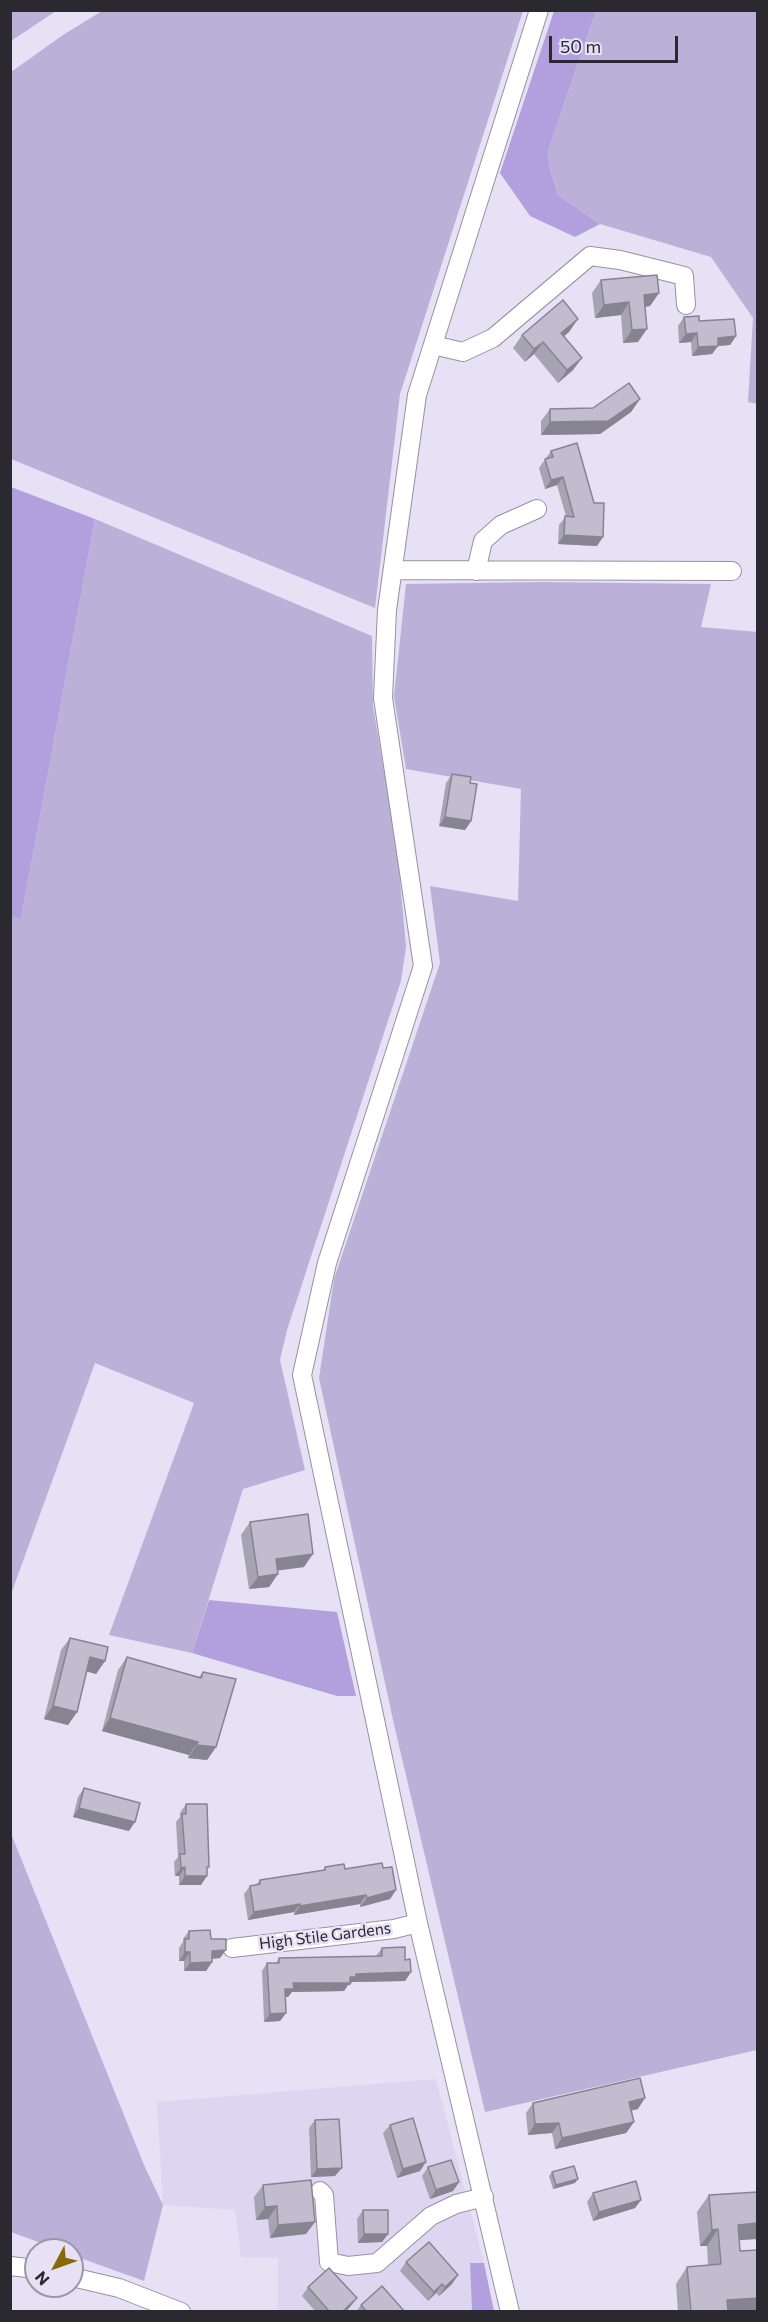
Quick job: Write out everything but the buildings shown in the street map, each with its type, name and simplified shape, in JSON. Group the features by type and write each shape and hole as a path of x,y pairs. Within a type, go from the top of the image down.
{"street":[{"path":"510,2312 418,1923 302,1375 327,1263 423,966 383,698 387,610 417,395 539,10"},
{"path":"433,345 463,352 493,338 590,256 620,260 684,276 686,305"},
{"path":"476,570 483,541 501,525 537,509"},
{"path":"393,570 732,571"},
{"name":"High Stile Gardens","path":"232,1948 394,1929 418,1923"},
{"path":"320,2191 324,2195 329,2262 348,2266 377,2263 431,2216 449,2207 484,2197"},
{"path":"84,2280 119,2289 181,2312"}],"shaded area":[{"path":"11,10 56,10 56,11 11,41"},
{"path":"102,11 523,11 400,394 375,608 11,459 11,72"},
{"path":"554,11 596,11 548,151 549,166 558,195 600,224 575,237 530,216 500,173"},
{"path":"596,11 757,11 757,404 748,402 753,318 711,257 600,224 558,195 549,166 548,151"},
{"path":"11,487 95,519 21,919 10,916"},
{"path":"95,519 372,636 373,706 397,847 406,947 401,981 287,1330 280,1360 305,1470 243,1489 192,1653 109,1635 194,1403 95,1363 11,1594 11,916 21,919"},
{"path":"542,582 711,584 701,627 758,632 757,2050 485,2112 393,1720 319,1378 334,1279 440,963 430,886 518,901 521,789 406,769 394,696 406,584"},
{"path":"209,1600 337,1612 356,1696 337,1696 192,1653"},
{"path":"10,1831 144,2165 163,2205 144,2281 84,2259 84,2238 27,2238 11,2232"},
{"path":"436,2079 484,2263 470,2264 472,2311 278,2311 278,2258 241,2257 235,2210 163,2205 157,2102"},
{"path":"470,2263 484,2263 494,2311 472,2311"}]}
